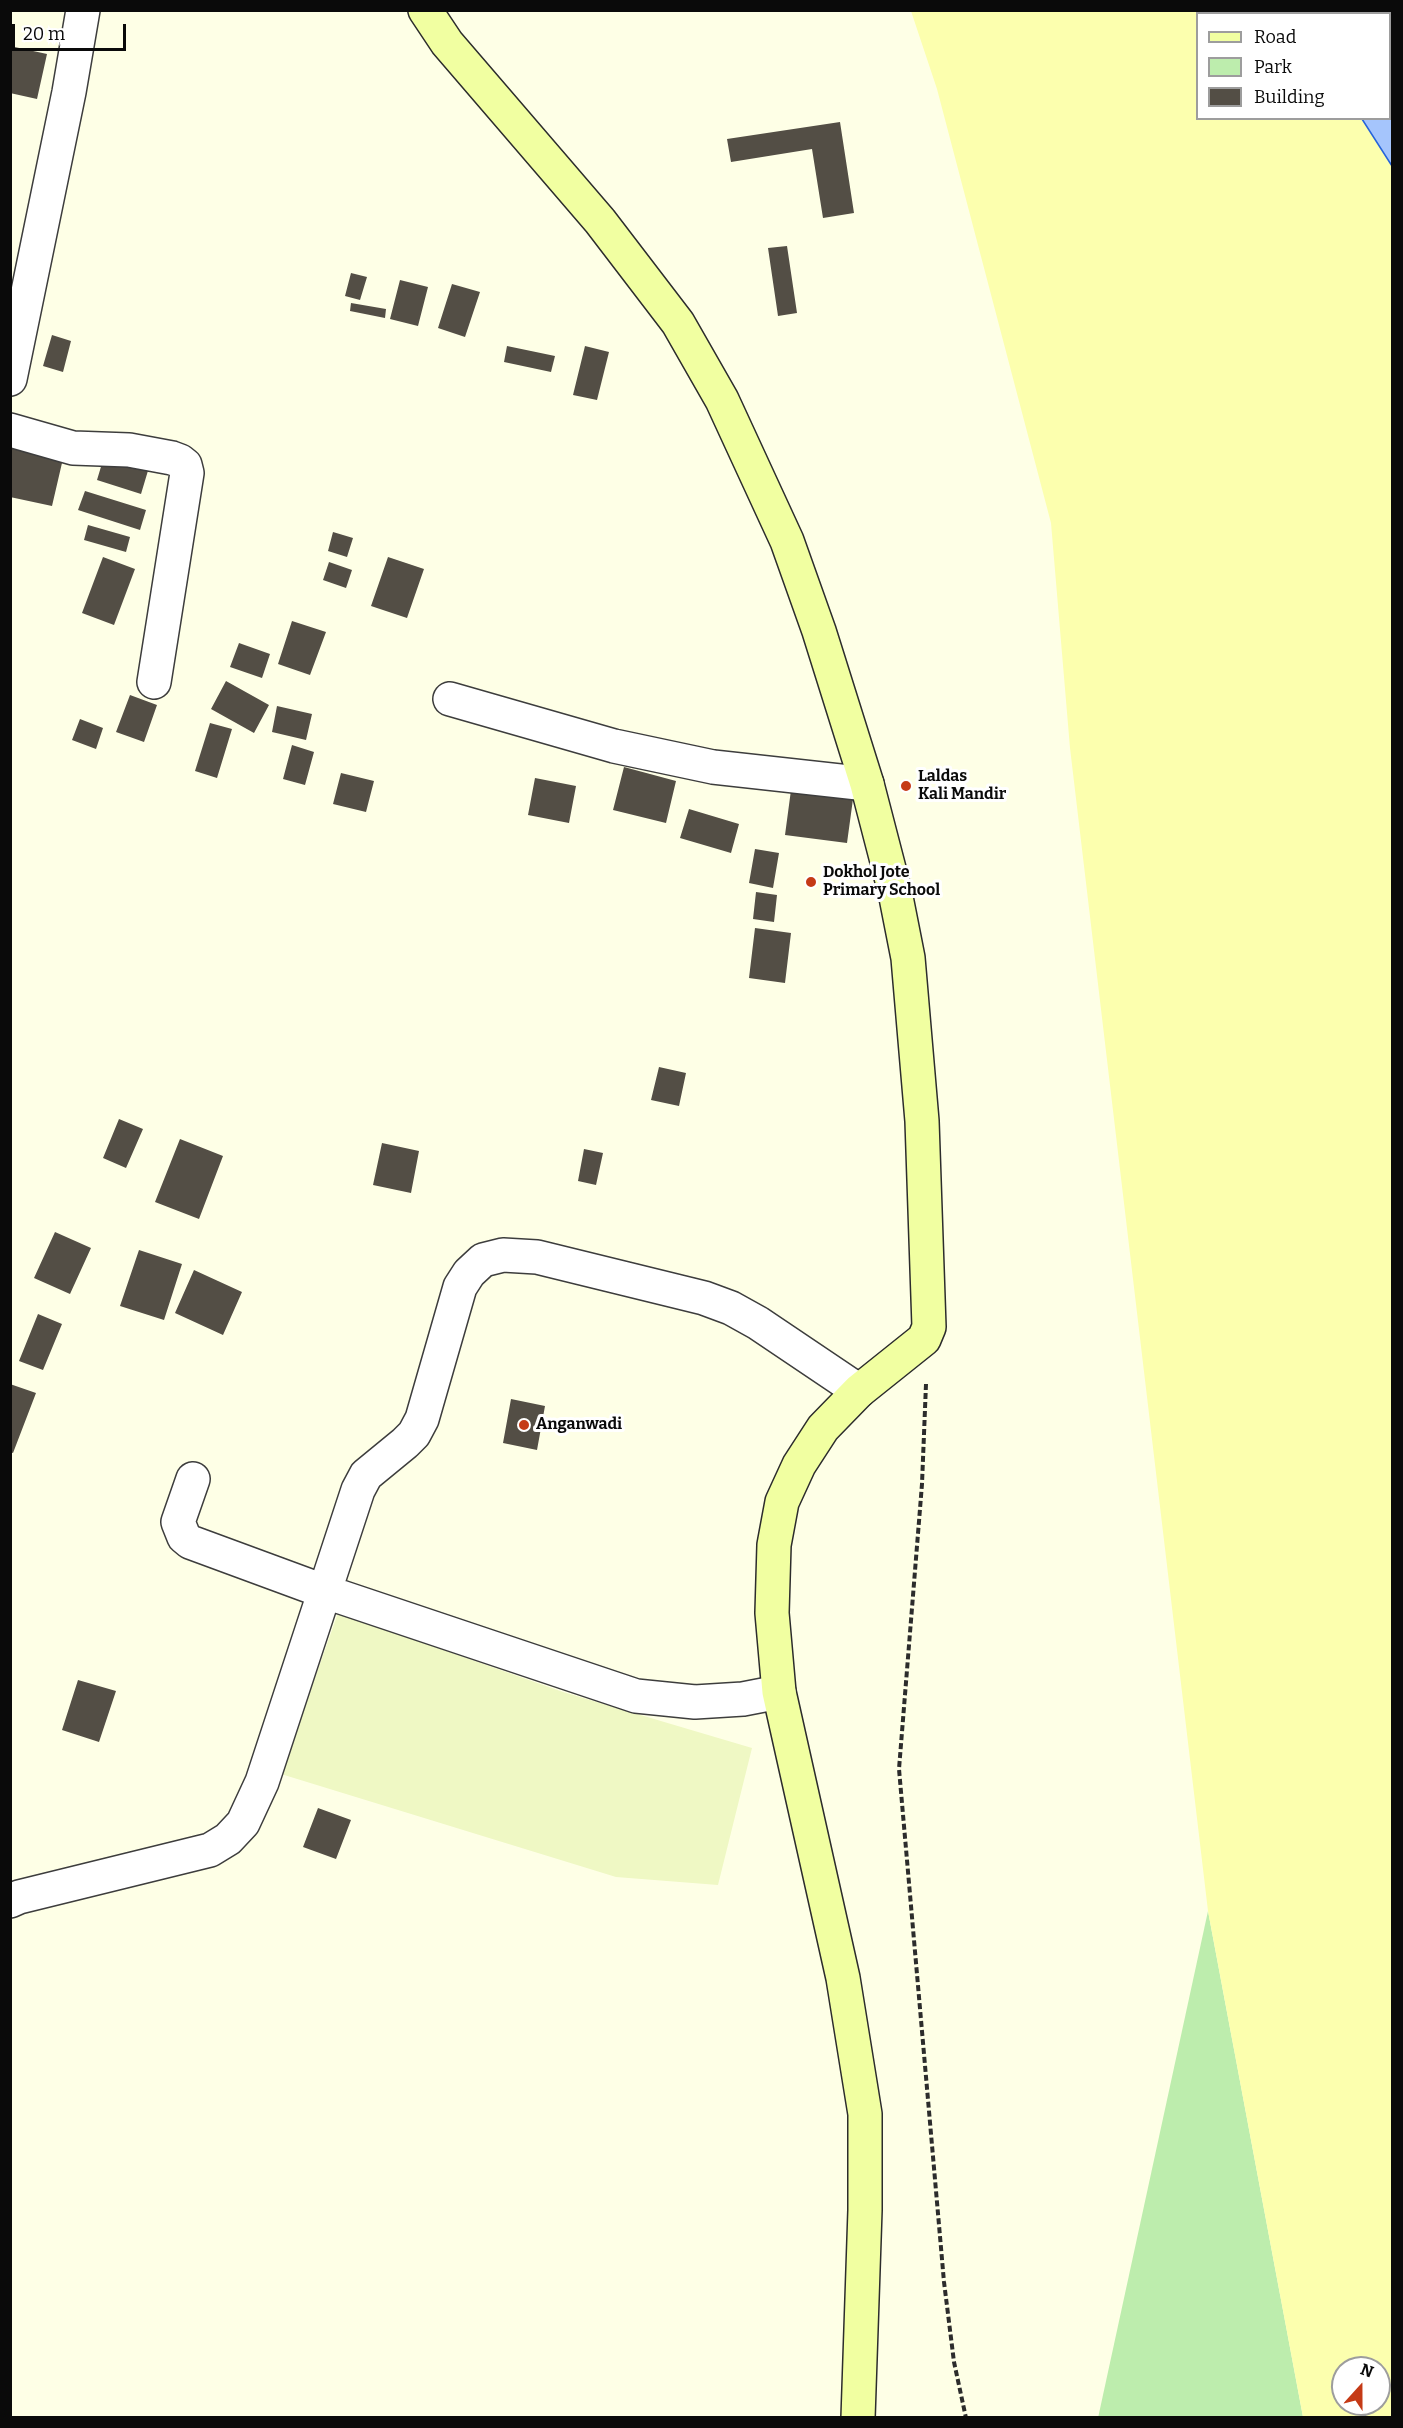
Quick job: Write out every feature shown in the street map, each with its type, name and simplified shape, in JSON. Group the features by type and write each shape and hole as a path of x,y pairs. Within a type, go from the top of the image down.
{"main road":[{"path":"425,10 447,43 607,230 678,324 722,400 787,541 867,784 895,892 908,958 922,1121 929,1327 924,1339 859,1391 823,1428 798,1465 782,1502 774,1545 772,1612 779,1692 843,1978 865,2114 865,2210 858,2418"}],"street":[{"path":"10,379 69,92 83,10"},
{"path":"10,430 73,448 129,450 180,460 185,465 187,473 153,682"},
{"path":"450,699 614,746 713,767 867,784"},
{"path":"10,1901 210,1850 228,1839 243,1823 252,1806 358,1490 366,1475 414,1434 422,1419 460,1287 469,1273 483,1260 502,1254 537,1257 704,1298 731,1308 758,1323 859,1391"},
{"path":"193,1479 178,1522 184,1537 190,1542 323,1591 636,1696 695,1702 743,1699 779,1692"}],"path":[{"path":"924,1339 922,1344 927,1371 922,1484 899,1769 944,2282 954,2362 966,2418"}],"shaded area":[{"path":"338,1613 563,1692 752,1748 718,1885 616,1877 281,1774"}],"green space":[{"path":"1208,1911 1303,2417 1098,2418"}],"sand":[{"path":"911,11 1293,11 1196,12 1196,120 1363,120 1392,166 1392,2417 1303,2417 1208,1911 1070,748 1051,523 937,89"}],"water":[{"path":"1392,11 1392,166 1363,120 1391,120 1391,12 1294,12"}],"building":[{"path":"10,46 47,54 37,99 10,93"},
{"path":"840,122 854,213 823,218 812,149 731,162 727,139"},
{"path":"787,246 797,313 778,316 768,248"},
{"path":"351,273 367,277 360,300 345,296"},
{"path":"400,280 428,287 418,326 390,319"},
{"path":"452,284 480,292 465,337 438,328"},
{"path":"351,303 386,309 385,318 350,311"},
{"path":"52,335 71,341 63,372 43,366"},
{"path":"507,346 555,356 551,372 504,362"},
{"path":"585,346 609,352 597,400 573,395"},
{"path":"10,437 65,450 52,506 10,497"},
{"path":"106,450 150,464 141,494 97,480"},
{"path":"85,491 146,510 140,530 78,510"},
{"path":"88,525 130,537 126,552 84,540"},
{"path":"333,532 353,538 347,557 328,551"},
{"path":"103,557 135,569 114,625 82,613"},
{"path":"388,557 424,569 407,618 371,606"},
{"path":"329,562 352,570 346,588 323,580"},
{"path":"292,621 326,632 310,675 278,664"},
{"path":"239,643 270,654 262,678 230,667"},
{"path":"226,681 269,705 254,733 211,709"},
{"path":"130,695 157,705 144,742 116,732"},
{"path":"277,706 312,714 306,740 272,732"},
{"path":"80,719 103,728 96,749 72,740"},
{"path":"210,723 232,729 217,778 195,771"},
{"path":"292,745 314,752 305,785 283,779"},
{"path":"624,767 676,781 666,823 613,810"},
{"path":"341,773 374,781 366,812 333,804"},
{"path":"535,778 576,786 569,823 528,815"},
{"path":"791,790 853,799 847,843 785,835"},
{"path":"689,809 739,824 731,853 680,838"},
{"path":"755,849 779,853 773,888 749,883"},
{"path":"756,892 777,895 774,922 753,919"},
{"path":"755,928 791,933 785,983 749,978"},
{"path":"659,1067 686,1073 679,1106 651,1100"},
{"path":"119,1119 143,1129 126,1168 103,1158"},
{"path":"180,1139 223,1156 199,1219 155,1202"},
{"path":"382,1143 419,1151 411,1193 373,1185"},
{"path":"584,1149 603,1153 596,1185 578,1181"},
{"path":"55,1232 91,1248 70,1294 34,1278"},
{"path":"139,1250 182,1264 164,1320 120,1306"},
{"path":"194,1270 242,1292 223,1335 175,1313"},
{"path":"38,1314 62,1324 43,1370 19,1361"},
{"path":"10,1384 36,1393 13,1453 10,1452"},
{"name":"Anganwadi","path":"511,1399 545,1406 537,1450 503,1443"},
{"path":"78,1680 116,1691 99,1742 62,1730"},
{"path":"318,1808 351,1820 336,1859 303,1847"}],"place":[{"name":"Laldas Kali Mandir","path":"906,786"},
{"name":"Dokhol Jote Primary School","path":"811,882"},
{"name":"Anganwadi","path":"524,1425"}]}
